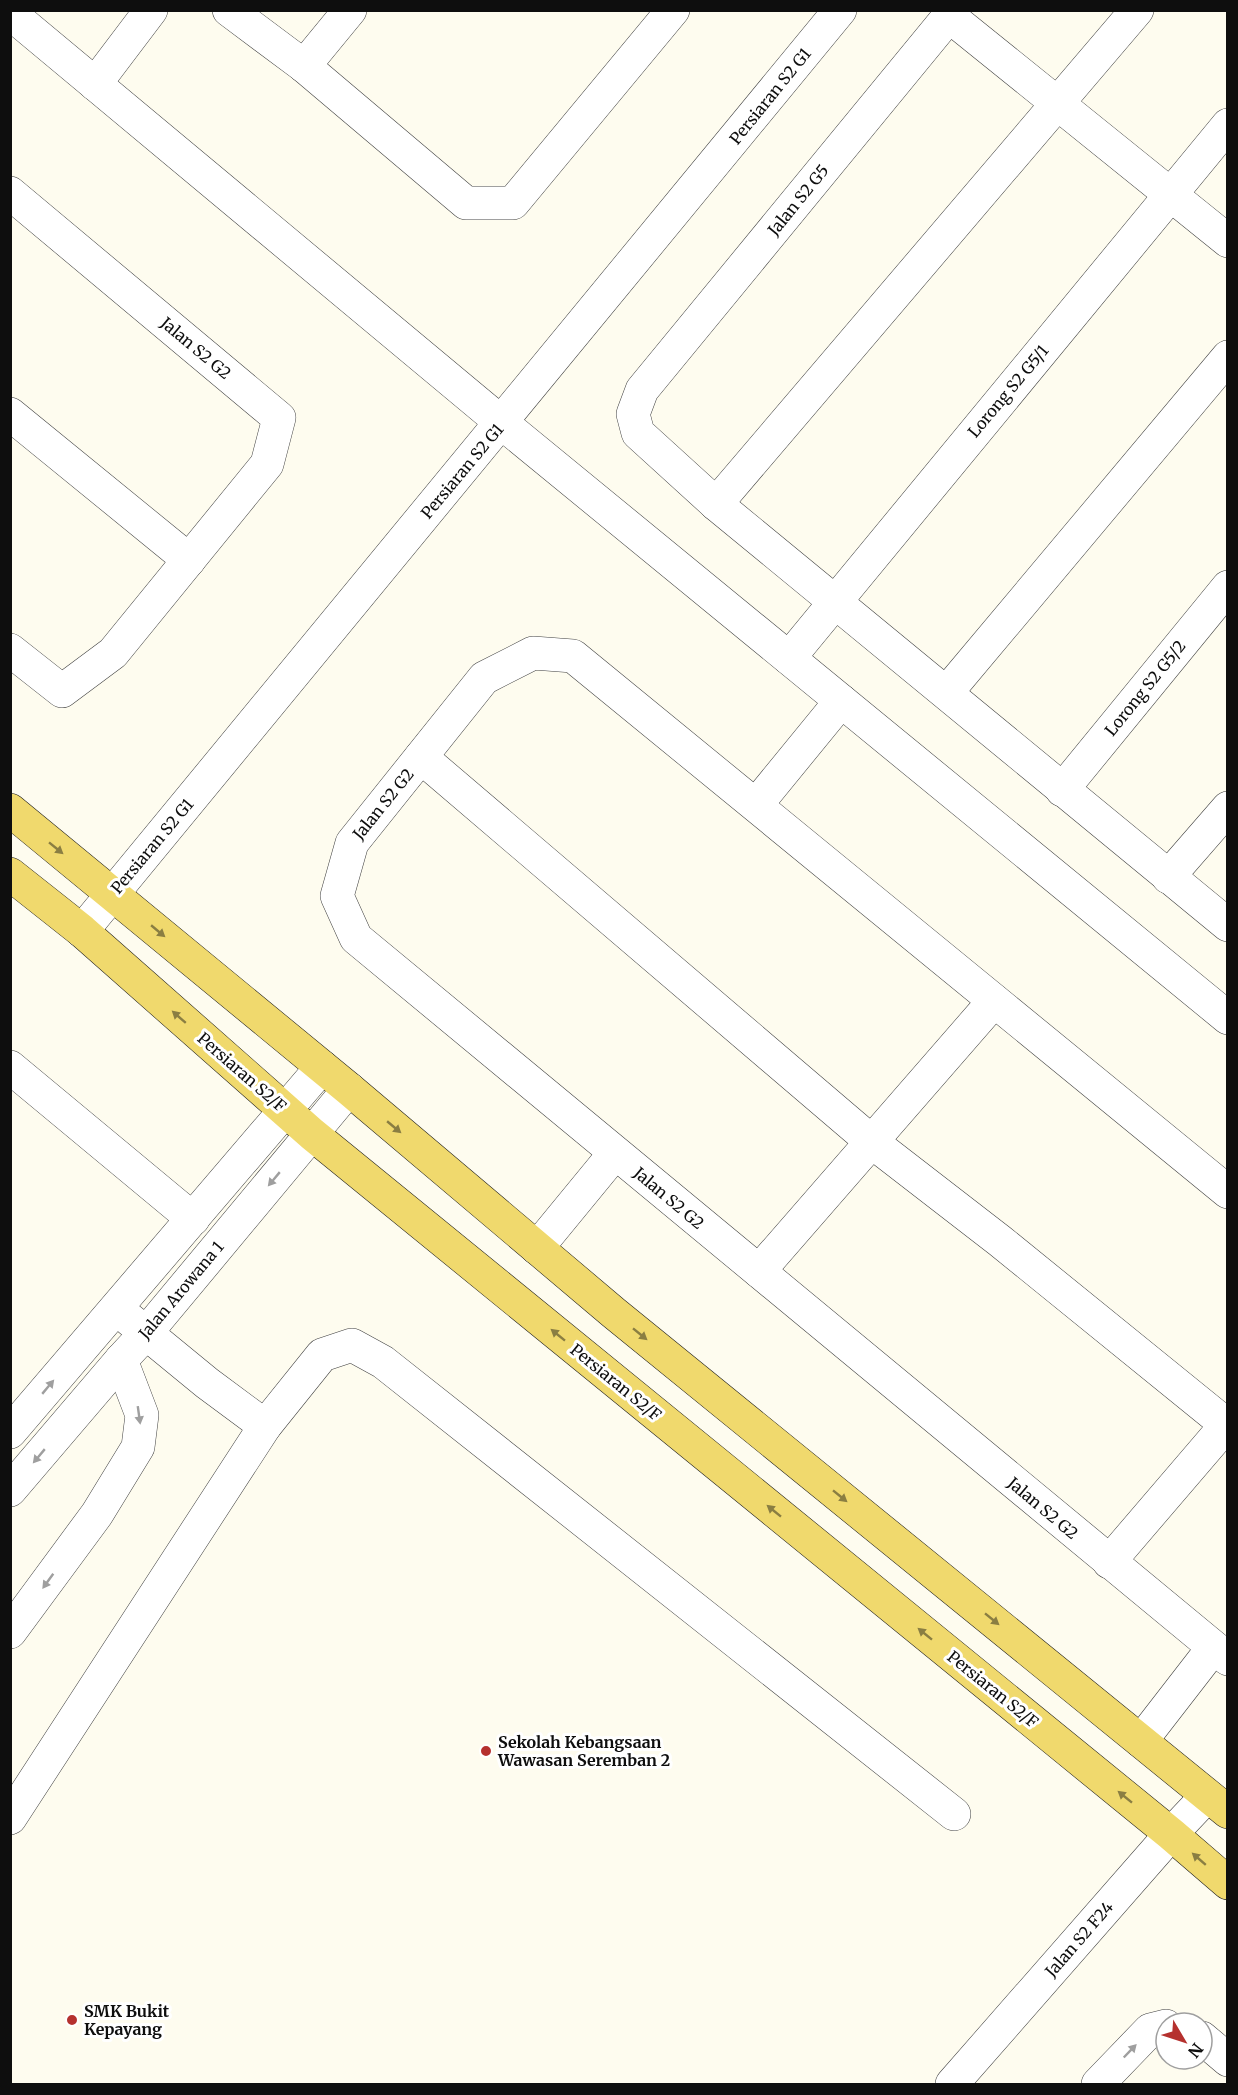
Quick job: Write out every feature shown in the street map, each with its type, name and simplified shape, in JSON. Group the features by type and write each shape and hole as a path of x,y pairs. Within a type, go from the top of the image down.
{"main road":[{"path":"10,810 350,1089 537,1248 1217,1804"},
{"name":"Persiaran S2/F","path":"10,874 82,931 312,1134 1170,1834 1227,1883"}],"street":[{"path":"95,84 151,10"},
{"path":"229,10 304,66 466,203 513,203 673,10"},
{"path":"304,66 350,10"},
{"name":"Persiaran S2 G1","path":"82,931 840,10"},
{"path":"1137,10 716,504 1227,925"},
{"path":"10,13 502,423 1227,1018"},
{"path":"952,13 1058,104 1227,241"},
{"name":"Jalan S2 G5","path":"716,504 638,433 633,414 642,390 952,13"},
{"name":"Lorong S2 G5/1","path":"789,658 1227,125"},
{"name":"Jalan S2 G2","path":"10,193 279,418 267,464 113,653 62,691 10,650"},
{"path":"947,692 1227,357"},
{"path":"10,414 189,560"},
{"name":"Lorong S2 G5/2","path":"1062,790 1227,587"},
{"name":"Jalan S2 G2","path":"1220,1653 356,938 337,896 352,843 484,678 533,653 573,656 1227,1192"},
{"path":"756,805 841,701"},
{"path":"421,757 872,1142 1000,1241 1227,1425 1109,1562"},
{"path":"1168,877 1227,808"},
{"path":"759,1271 994,1001"},
{"path":"10,1067 193,1219"},
{"path":"10,1432 322,1067"},
{"name":"Jalan Arowana 1","path":"10,1490 146,1333 350,1089"},
{"path":"537,1248 615,1153"},
{"path":"116,1308 207,1383 265,1426"},
{"path":"10,1818 265,1426 322,1355 352,1345 383,1362 954,1814"},
{"path":"10,1632 97,1514 138,1447 142,1415 121,1360"},
{"path":"1141,1741 1220,1653"},
{"name":"Jalan S2 F24","path":"952,2085 1170,1834 1217,1804"},
{"path":"1098,2085 1149,2030 1154,2029"},
{"path":"1214,2049 1227,2060"}],"place":[{"name":"Sekolah Kebangsaan Wawasan Seremban 2","path":"486,1751"},
{"name":"SMK Bukit Kepayang","path":"72,2020"}]}
